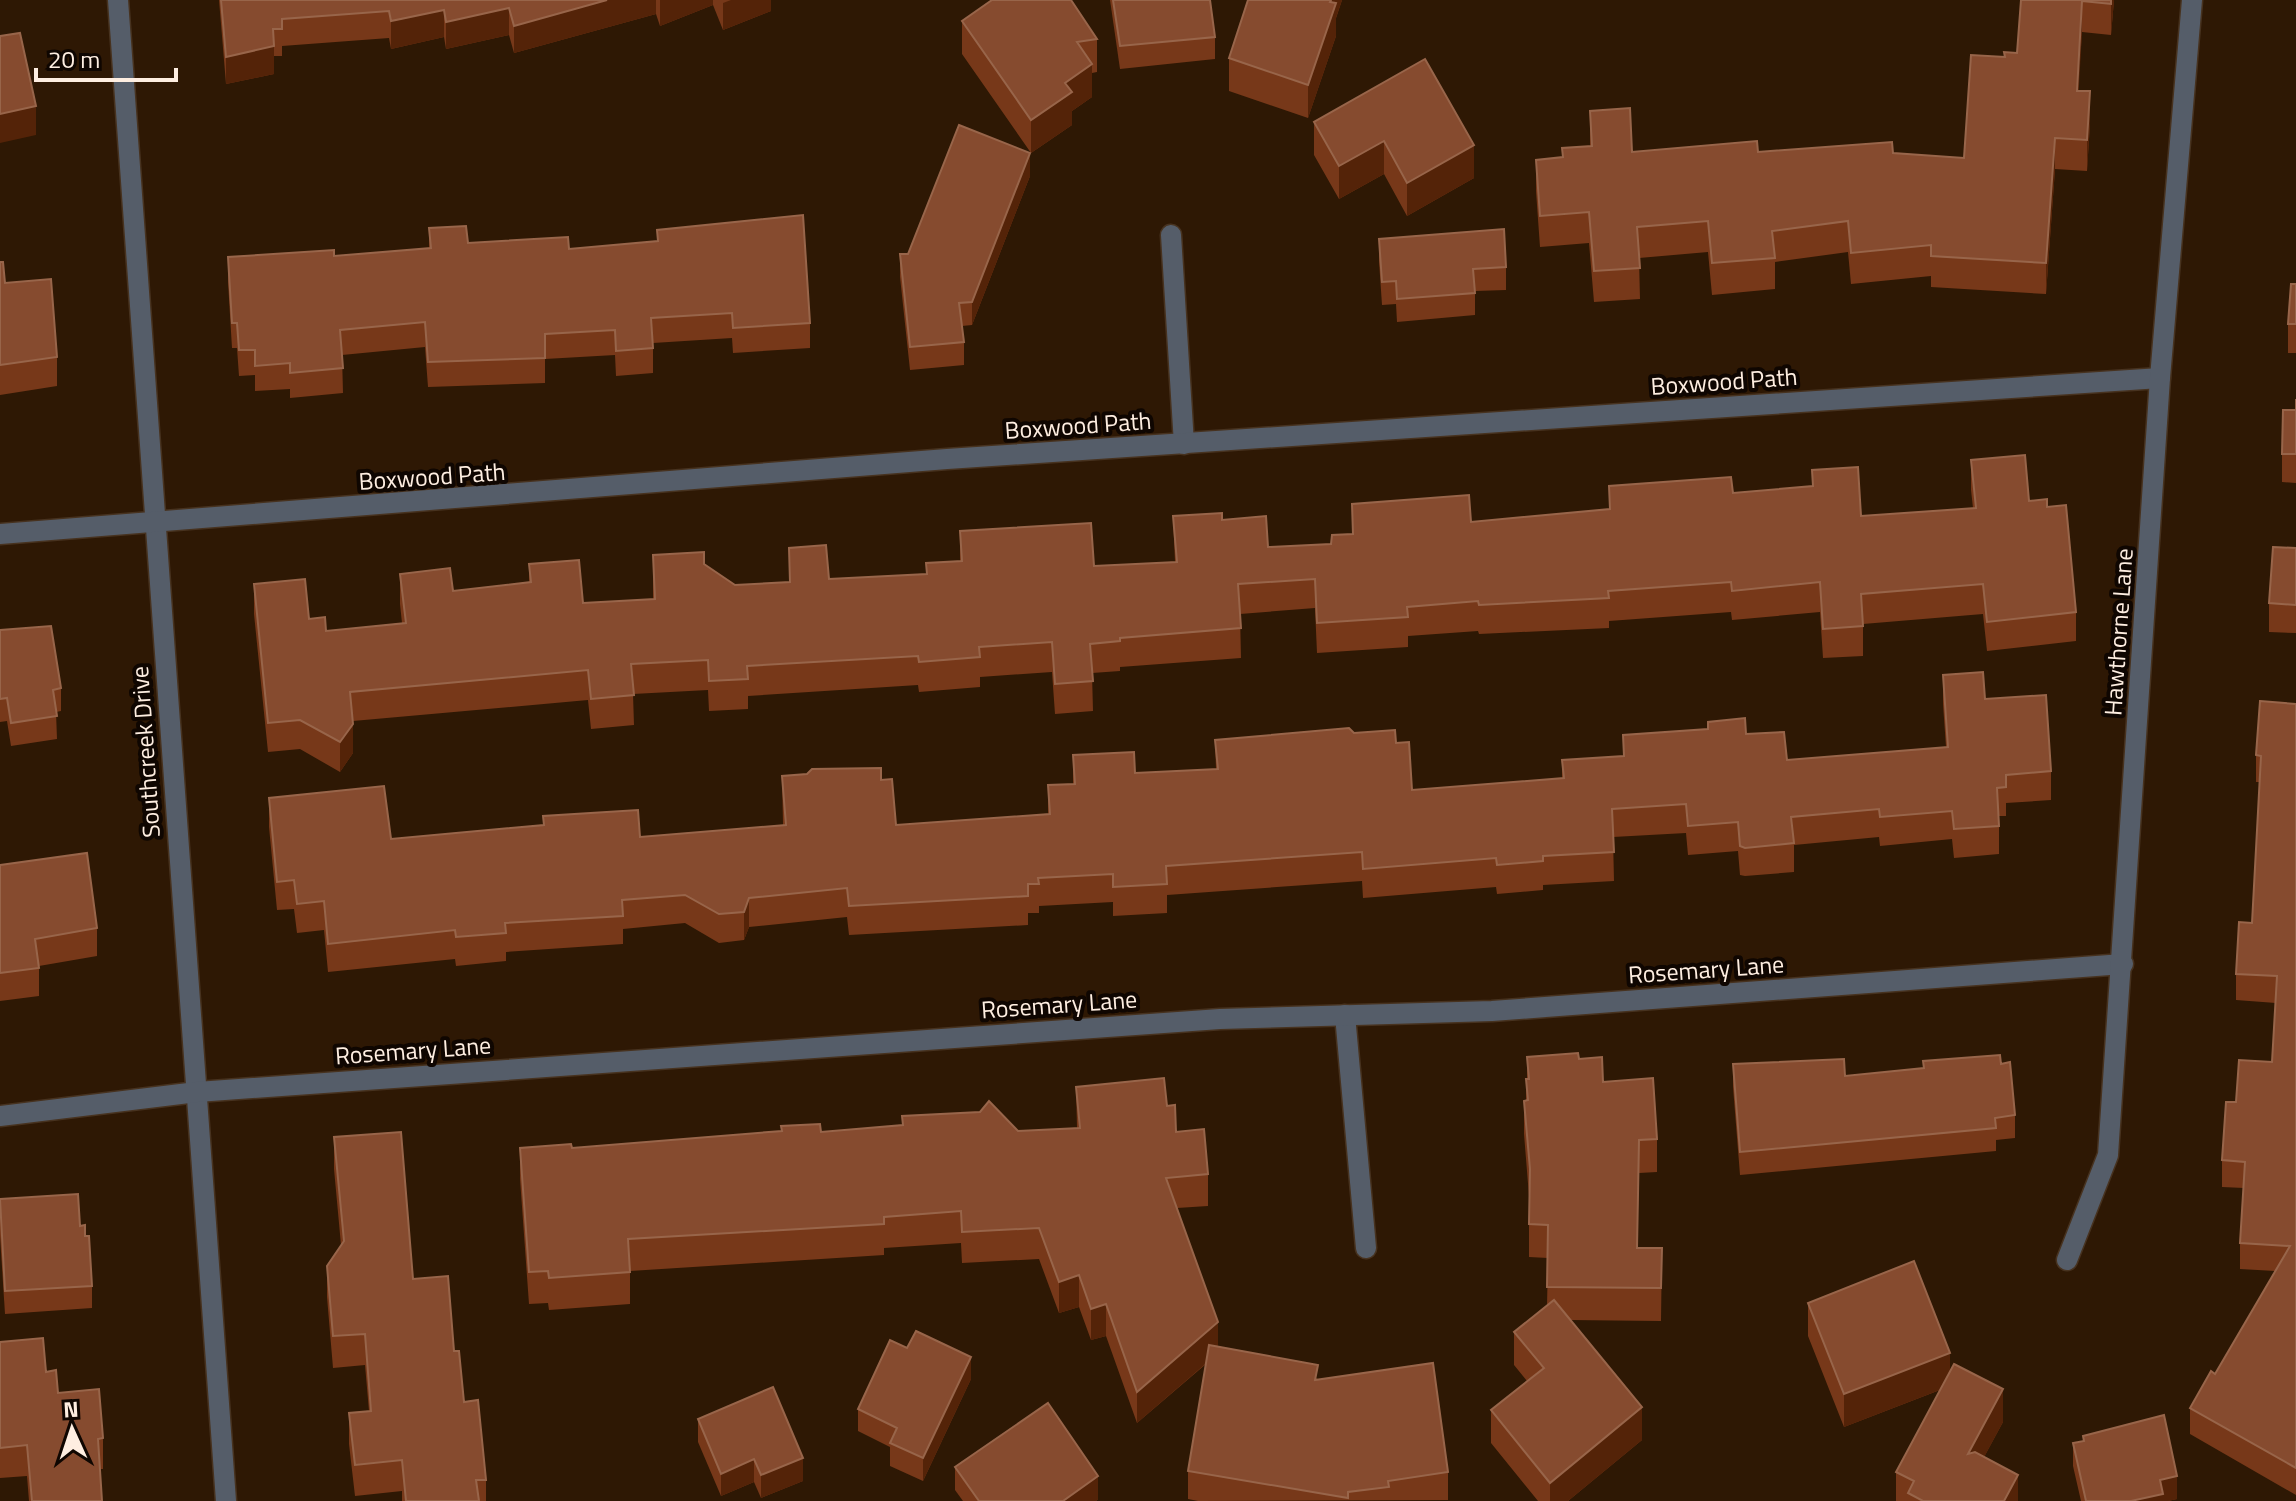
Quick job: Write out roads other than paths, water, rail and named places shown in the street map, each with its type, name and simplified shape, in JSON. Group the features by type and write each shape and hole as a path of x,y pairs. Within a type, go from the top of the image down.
{"street":[{"name":"Southcreek Drive","path":"118,0 226,1501"},
{"name":"Hawthorne Lane","path":"2067,1260 2108,1155 2160,378 2192,0"},
{"path":"1171,235 1184,444"},
{"name":"Boxwood Path","path":"0,534 399,505 947,459 2160,378"},
{"name":"Rosemary Lane","path":"0,1116 197,1092 1204,1020 1507,1010 2123,964"},
{"path":"1345,1015 1366,1248"}]}
